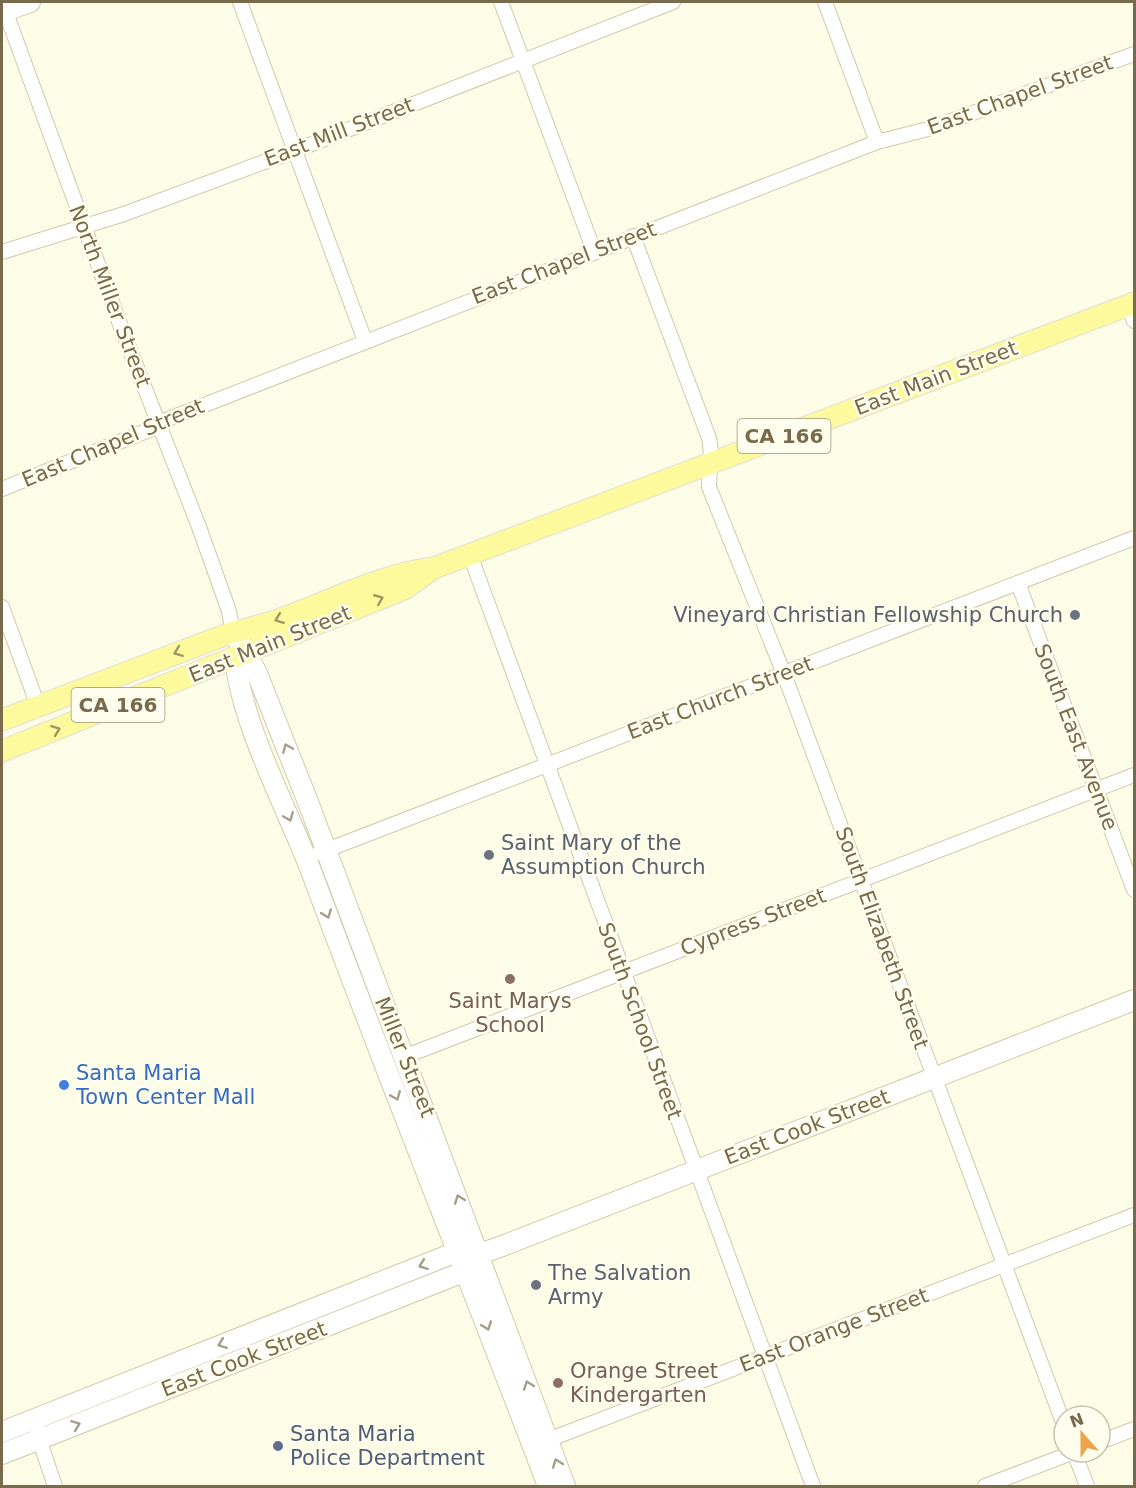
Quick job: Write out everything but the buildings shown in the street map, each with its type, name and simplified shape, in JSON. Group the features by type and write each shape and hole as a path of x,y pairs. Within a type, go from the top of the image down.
{"main road":[{"name":"East Main Street","path":"2,720 233,632 265,624 404,571 434,568 470,555 711,458 1132,310"},
{"name":"East Main Street","path":"2,751 404,589 434,568"}],"street":[{"path":"3,8 30,2"},
{"path":"240,2 365,341"},
{"path":"501,2 594,251"},
{"name":"East Mill Street","path":"2,252 124,214 294,151 673,2"},
{"path":"825,2 877,142"},
{"name":"North Miller Street","path":"3,8 83,226 199,527 226,602 233,632"},
{"name":"East Chapel Street","path":"2,489 159,426 177,415 877,142 932,128 1134,54"},
{"name":"South Elizabeth Street","path":"633,236 711,458 709,487 784,674 1056,1404"},
{"name":"East Church Street","path":"306,859 1134,538"},
{"name":"South School Street","path":"470,555 545,766 813,1486"},
{"name":"South East Avenue","path":"1018,583 1134,890"},
{"path":"2,607 38,706"},
{"name":"Miller Street","path":"233,632 241,656 326,851 390,1022 406,1056 479,1254 541,1443 548,1486"},
{"name":"Miller Street","path":"241,656 243,704 306,859 377,1049 466,1271 541,1443 566,1486"},
{"name":"Cypress Street","path":"406,1056 1134,775"},
{"name":"East Cook Street","path":"2,1432 459,1251 479,1254 1134,1000"},
{"name":"East Orange Street","path":"541,1443 1134,1215"},
{"path":"466,1271 479,1254"},
{"name":"East Cook Street","path":"2,1454 466,1271"},
{"path":"252,1333 259,1352"},
{"path":"35,1418 39,1439 55,1486"},
{"path":"1112,1437 1134,1429"},
{"path":"985,1486 1052,1460"},
{"path":"1079,1464 1087,1486"}],"place":[{"name":"Vineyard Christian Fellowship Church","path":"1075,615"},
{"name":"Saint Mary of the Assumption Church","path":"489,855"},
{"name":"Saint Marys School","path":"510,979"},
{"name":"Santa Maria Town Center Mall","path":"64,1085"},
{"name":"The Salvation Army","path":"536,1285"},
{"name":"Orange Street Kindergarten","path":"558,1383"},
{"name":"Santa Maria Police Department","path":"278,1446"}]}
